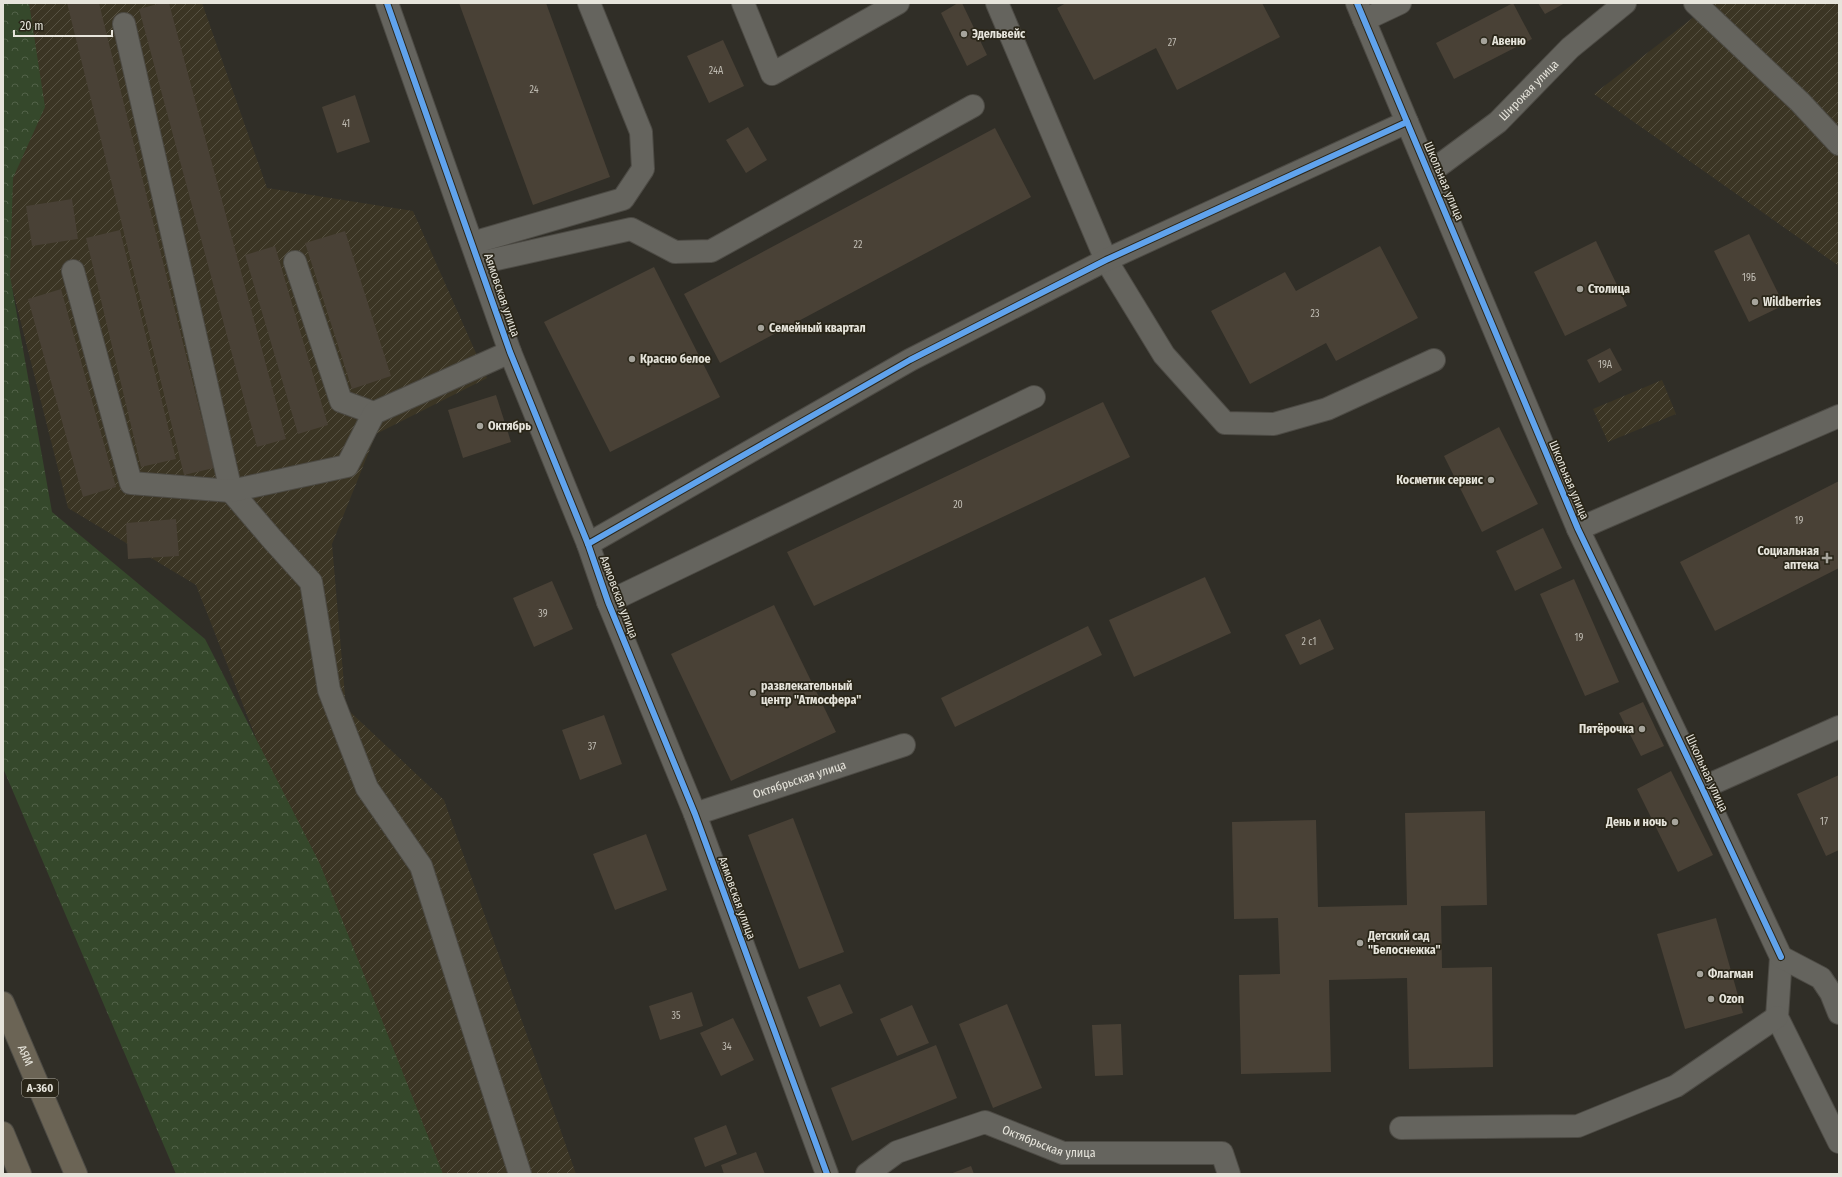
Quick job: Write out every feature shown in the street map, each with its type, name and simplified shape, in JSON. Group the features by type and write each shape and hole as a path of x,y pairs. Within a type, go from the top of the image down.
{"highway":[{"name":"АЯМ","path":"3,1003 76,1174"},
{"path":"3,1133 20,1174"}],"street":[{"name":"Аямовская улица","path":"387,3 510,352 588,544 608,602 695,814 827,1174"},
{"path":"476,253 623,199 643,169 640,132 589,3"},
{"path":"743,3 772,74 898,3"},
{"path":"997,3 1106,260 1164,355 1225,423 1274,424 1327,409 1434,360"},
{"path":"1360,11 1400,3"},
{"name":"Широкая улица","path":"1428,173 1498,122 1570,48 1625,3"},
{"path":"1694,3 1800,102 1839,144"},
{"name":"Школьная улица","path":"1360,11 1578,529 1702,788 1780,957"},
{"path":"124,24 231,491 272,540 311,582 329,690 367,788 421,866 520,1174"},
{"path":"476,253 631,229 675,252 711,251 973,106"},
{"path":"588,544 910,360 1106,260 1407,122"},
{"path":"295,262 341,401 374,413"},
{"path":"73,271 131,483 231,491 347,466 374,413 510,352"},
{"path":"608,602 1034,397"},
{"path":"1578,529 1839,416"},
{"path":"1702,788 1839,727"},
{"name":"Октябрьская улица","path":"695,814 904,745"},
{"path":"1839,1013 1835,991 1821,978 1780,957 1777,1017 1839,1142"},
{"path":"1401,1128 1578,1126 1676,1086 1777,1017"},
{"name":"Октябрьская улица","path":"867,1174 897,1152 985,1122 1063,1153 1222,1153 1229,1174"}],"shaded area":[{"path":"5,3 202,3 267,188 413,211 487,378 376,434 332,544 346,708 444,800 576,1174 427,1174 196,585 68,508 3,252"},
{"path":"1700,3 1839,3 1839,266 1594,94 1703,10"},
{"path":"1662,380 1676,414 1608,442 1593,409"}],"green space":[{"path":"3,3 29,3 45,107 13,178 10,276 52,512 205,639 320,864 443,1174 176,1174 3,768"}],"building":[{"path":"67,3 99,3 214,468 184,475"},
{"path":"161,3 169,3 286,439 257,447 139,9"},
{"path":"459,3 546,3 610,177 533,205"},
{"name":"Эдельвейс","path":"958,3 962,3 987,55 967,66 941,13"},
{"path":"1066,3 1262,3 1280,37 1177,90 1156,48 1094,80 1057,8"},
{"name":"Авеню","path":"1513,3 1532,39 1454,79 1436,43"},
{"path":"1538,3 1565,3 1545,14"},
{"path":"723,40 744,86 709,103 687,56"},
{"path":"355,95 370,142 337,153 322,107"},
{"path":"748,127 767,160 746,173 726,140"},
{"path":"995,128 1031,197 720,363 684,294"},
{"path":"72,199 78,239 32,246 26,206"},
{"path":"120,230 176,459 141,467 86,238"},
{"path":"345,231 391,376 352,389 305,243"},
{"path":"1749,234 1784,305 1749,322 1714,251"},
{"name":"Столица","path":"1596,241 1627,306 1565,336 1534,272"},
{"path":"275,246 328,425 298,434 245,255"},
{"path":"1380,246 1418,318 1336,361 1326,343 1250,384 1211,311 1285,272 1296,291"},
{"name":"Красно белое","path":"654,267 720,397 610,452 544,322"},
{"path":"61,289 116,487 83,497 28,299"},
{"path":"1610,348 1622,370 1599,383 1587,360"},
{"name":"Октябрь","path":"496,395 511,442 463,458 448,410"},
{"path":"1103,402 1130,457 814,606 787,552"},
{"name":"Косметик сервис","path":"1499,427 1538,504 1482,532 1444,456"},
{"path":"1839,481 1839,568 1715,631 1680,562"},
{"path":"176,519 179,556 128,559 126,523"},
{"path":"1543,528 1562,568 1515,591 1496,551"},
{"path":"1205,577 1231,633 1134,677 1109,620"},
{"path":"1574,579 1619,682 1585,696 1540,594"},
{"path":"552,581 573,629 534,647 513,598"},
{"name":"развлекательный центр \"Атмосфера\"","path":"774,605 836,732 731,781 671,654"},
{"path":"1320,619 1334,649 1300,665 1285,635"},
{"path":"1088,626 1102,655 955,727 941,698"},
{"name":"Пятёрочка","path":"1643,702 1664,746 1641,756 1619,713"},
{"path":"604,715 622,764 580,780 562,730"},
{"name":"День и ночь","path":"1671,771 1713,855 1678,872 1637,789"},
{"path":"1839,775 1839,850 1826,856 1797,794"},
{"name":"Детский сад \"Белоснежка\"","path":"1485,811 1487,905 1441,906 1442,968 1492,967 1493,1067 1409,1069 1407,978 1329,980 1331,1072 1241,1074 1239,975 1280,974 1278,918 1234,919 1232,822 1316,820 1318,907 1407,905 1405,813"},
{"path":"793,818 844,952 799,969 748,835"},
{"path":"646,834 667,890 615,910 593,854"},
{"name":"Флагман","path":"1716,918 1743,1013 1685,1029 1657,934"},
{"path":"840,984 853,1013 820,1027 807,997"},
{"path":"692,992 703,1026 660,1040 649,1006"},
{"path":"1007,1004 1042,1088 993,1108 959,1024"},
{"path":"912,1005 929,1043 897,1056 880,1019"},
{"path":"733,1018 754,1060 721,1076 700,1033"},
{"path":"1121,1024 1123,1075 1095,1076 1092,1025"},
{"path":"936,1045 957,1098 852,1141 831,1088"},
{"path":"726,1125 737,1154 705,1167 694,1138"},
{"path":"756,1152 765,1174 724,1174 721,1165"},
{"path":"971,1166 974,1174 950,1174"}],"cycle path":[{"path":"387,3 510,352 588,544 608,602 695,814 827,1174"},
{"path":"1357,3 1578,529 1781,957"},
{"path":"588,544 910,360 1106,260 1407,122"}],"place":[{"name":"Эдельвейс","path":"964,34"},
{"name":"Авеню","path":"1484,41"},
{"name":"Столица","path":"1580,289"},
{"name":"Wildberries","path":"1755,302"},
{"name":"Семейный квартал","path":"761,328"},
{"name":"Красно белое","path":"632,359"},
{"name":"Октябрь","path":"480,426"},
{"name":"Косметик сервис","path":"1491,480"},
{"name":"Социальная аптека","path":"1827,558"},
{"name":"развлекательный центр \"Атмосфера\"","path":"753,693"},
{"name":"Пятёрочка","path":"1642,729"},
{"name":"День и ночь","path":"1675,822"},
{"name":"Детский сад \"Белоснежка\"","path":"1360,943"},
{"name":"Флагман","path":"1700,974"},
{"name":"Ozon","path":"1711,999"}]}
